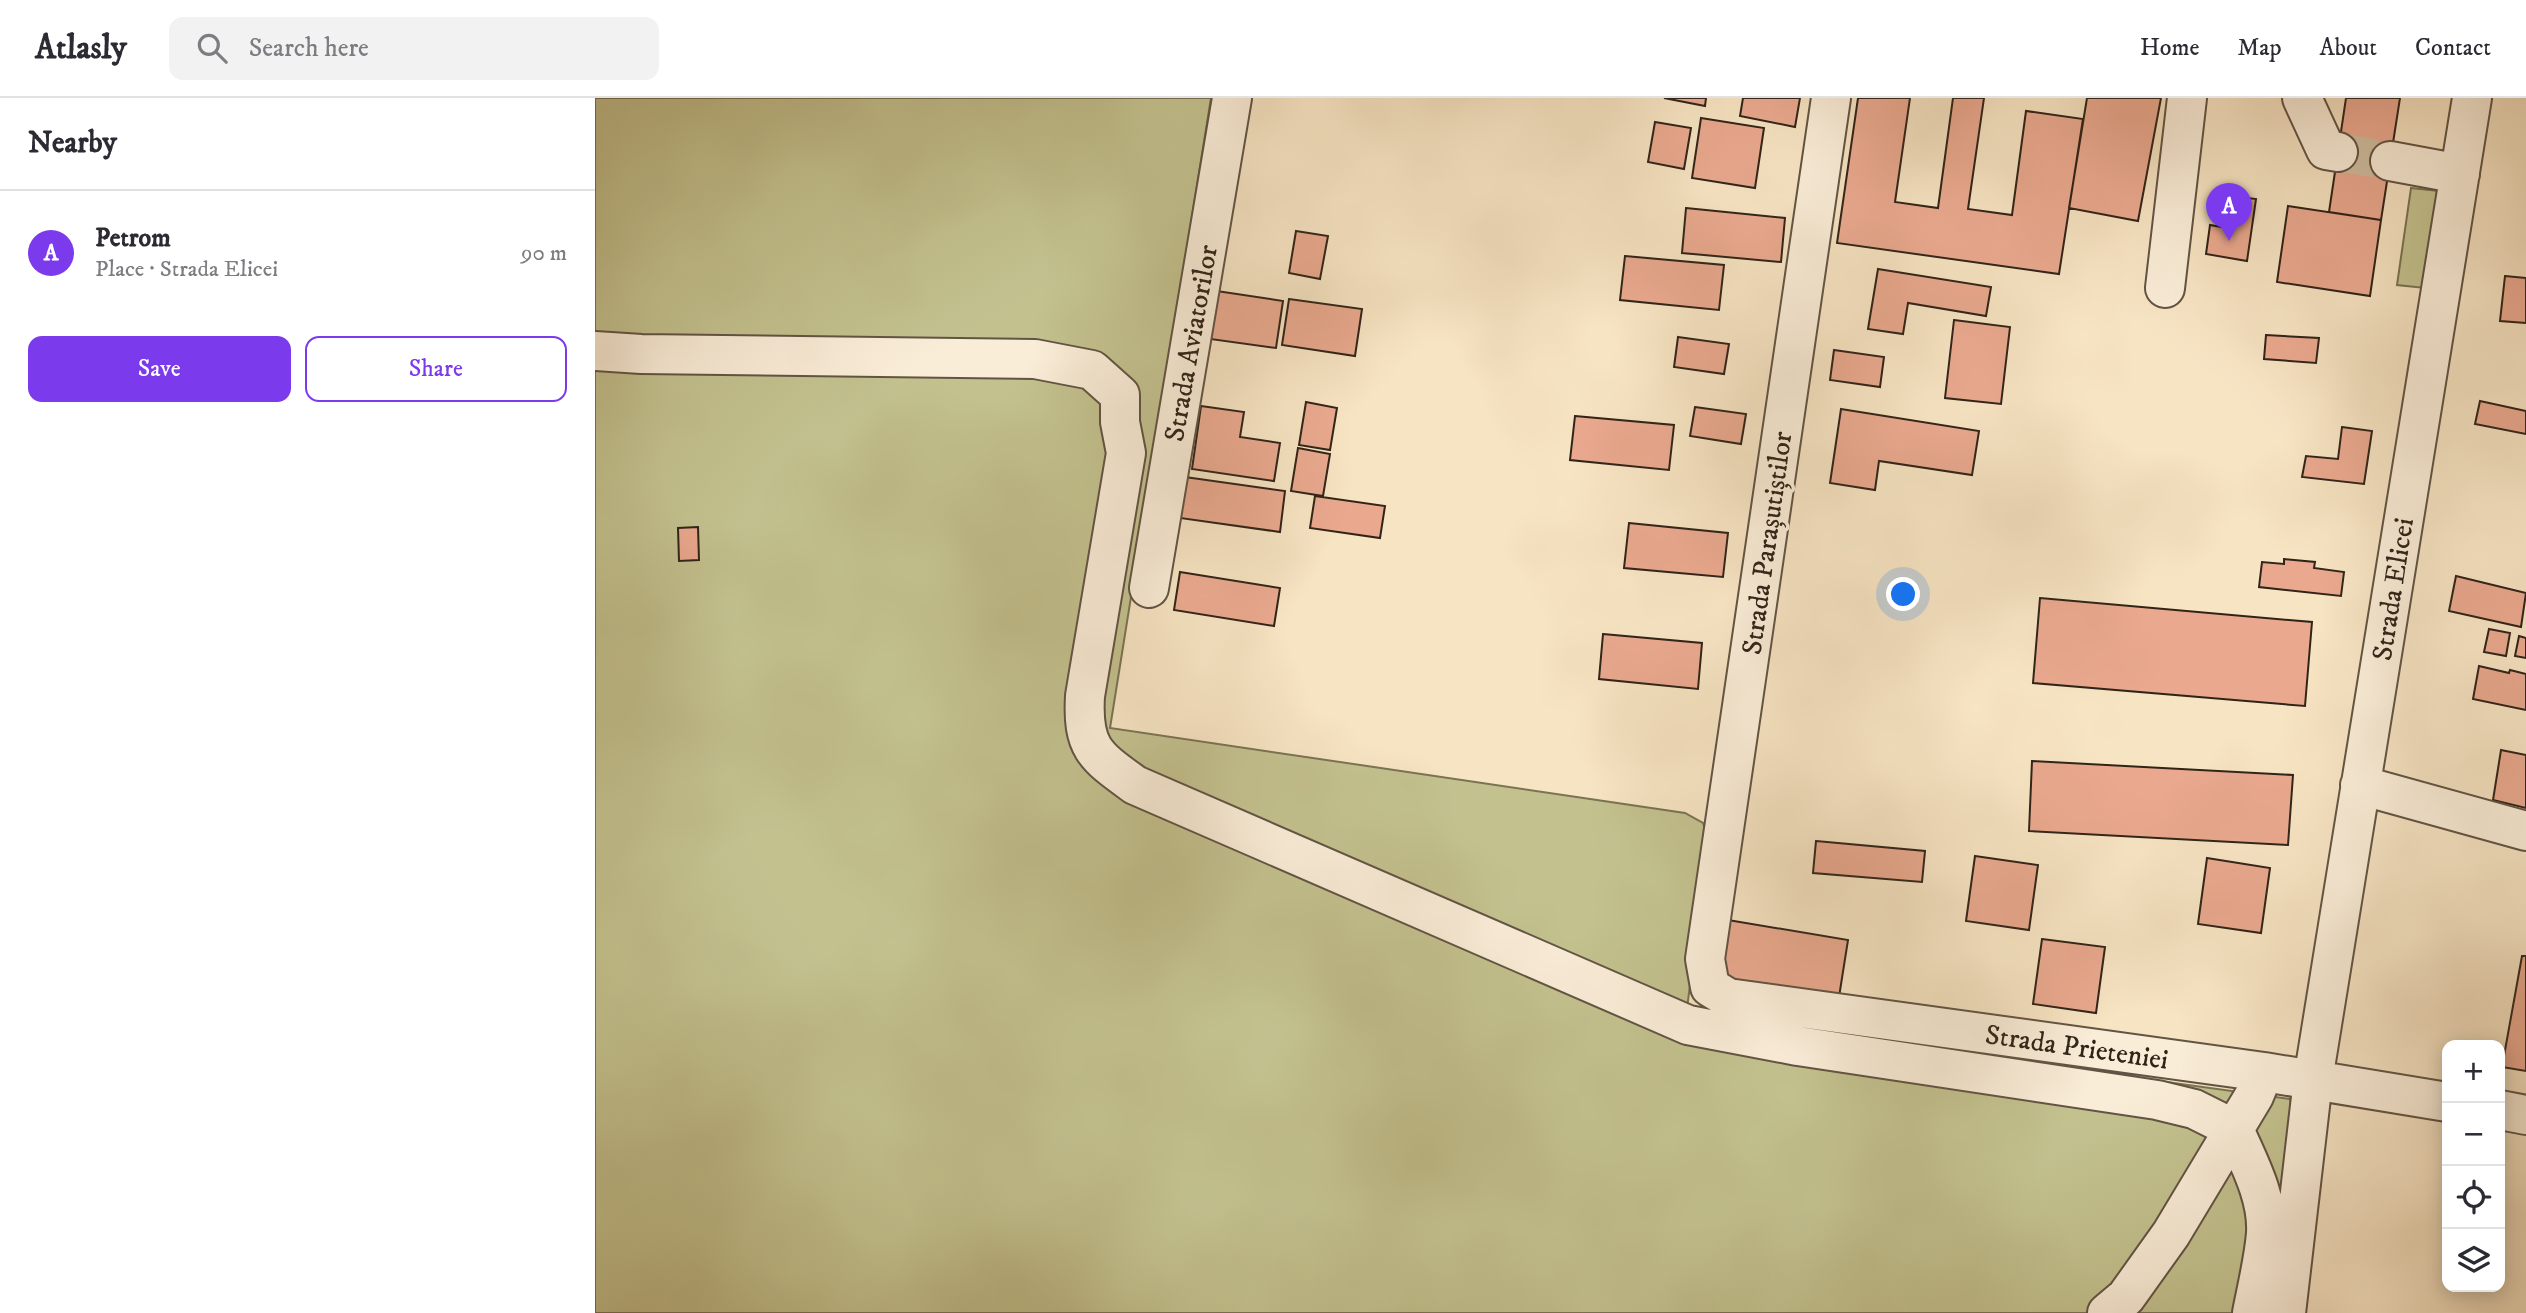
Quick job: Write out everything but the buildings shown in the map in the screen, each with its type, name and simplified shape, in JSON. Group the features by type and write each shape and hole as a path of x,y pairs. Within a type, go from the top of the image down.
{"street":[{"name":"Strada Aviatorilor","path":"1149,588 1231,98"},
{"name":"Strada Parașutiștilor","path":"1710,987 1705,959 1831,98"},
{"path":"2165,288 2186,98"},
{"path":"2302,98 2326,150 2338,152"},
{"name":"Strada Elicei","path":"2286,1313 2313,1080 2460,174 2466,99"},
{"path":"2390,160 2460,174"},
{"path":"595,351 641,355 1035,359 1092,370 1121,395 1120,422 1126,453 1085,696 1083,722 1091,749 1107,765 1135,785 1688,1025 1798,1046 2157,1100 2194,1109 2234,1129 2264,1209 2266,1232 2252,1313"},
{"path":"2360,785 2526,831"},
{"name":"Strada Prieteniei","path":"1710,987 1728,998 2264,1072 2442,1101"},
{"path":"2108,1313 2126,1297 2171,1234 2254,1096 2264,1072"},
{"path":"2505,1111 2526,1115"}],"shaded area":[{"path":"595,98 1211,98 1110,728 1685,813 1703,823 1709,840 1686,1016 2290,1099 2299,1153 2273,1313 595,1313"},
{"path":"2411,188 2439,191 2425,288 2397,285"}],"tunnel":[{"path":"2338,152 2390,161"}],"place":[{"name":"Petrom","path":"2229,241"}]}
